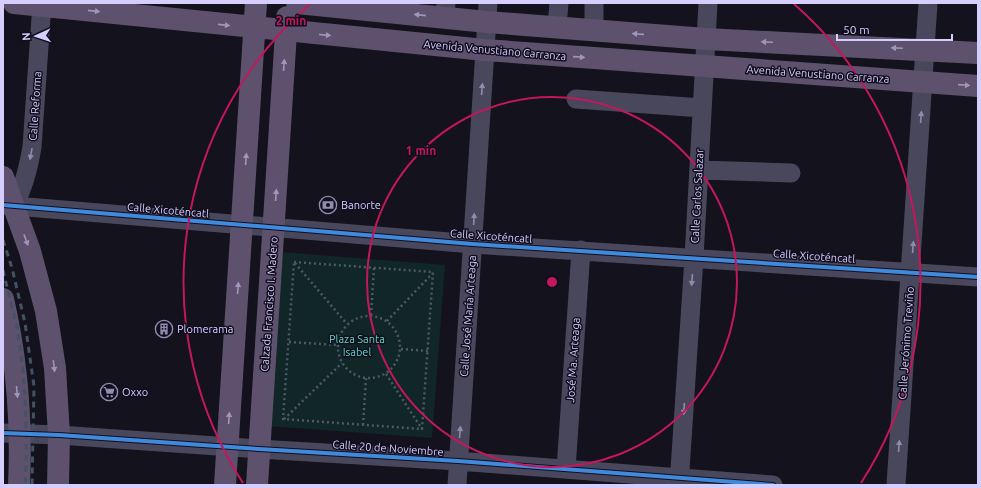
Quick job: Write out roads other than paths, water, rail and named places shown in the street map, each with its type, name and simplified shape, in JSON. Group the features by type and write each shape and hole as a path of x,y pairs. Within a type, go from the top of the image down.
{"main road":[{"name":"Avenida Venustiano Carranza","path":"14,3 42,4 254,28 485,50 978,86"},
{"path":"225,485 256,3"},
{"name":"Calzada Francisco I. Madero","path":"257,485 288,3"},
{"path":"297,3 488,13 558,27 706,39 978,53"},
{"path":"3,177 8,206 30,252 46,311 55,368 60,435 58,485"},
{"path":"3,299 15,360 11,433 19,485"}],"street":[{"path":"558,27 559,3"},
{"path":"594,3 594,30"},
{"name":"Calle Carlos Salazar","path":"679,482 694,258 708,3"},
{"name":"Calle Jerónimo Treviño","path":"896,485 928,3"},
{"name":"Calle Reforma","path":"8,206 23,187 32,147 42,4"},
{"name":"Calle José María Arteaga","path":"457,485 488,13"},
{"path":"576,99 702,108"},
{"path":"699,170 791,173"},
{"name":"Calle Xicoténcatl","path":"8,206 473,244 978,277"},
{"name":"José Ma. Arteaga","path":"566,469 581,250"},
{"name":"Calle 20 de Noviembre","path":"11,433 458,461 566,469 679,482 773,485"}],"railway":[{"path":"3,240 12,268 25,323 34,386 32,485"},
{"path":"3,270 16,323 22,363 26,424 25,485"}],"place":[{"name":"Banorte","path":"328,205"},
{"name":"Plomerama","path":"164,329"},
{"name":"Oxxo","path":"109,392"}],"park label":[{"name":"Plaza Santa Isabel","path":"357,345"}]}
